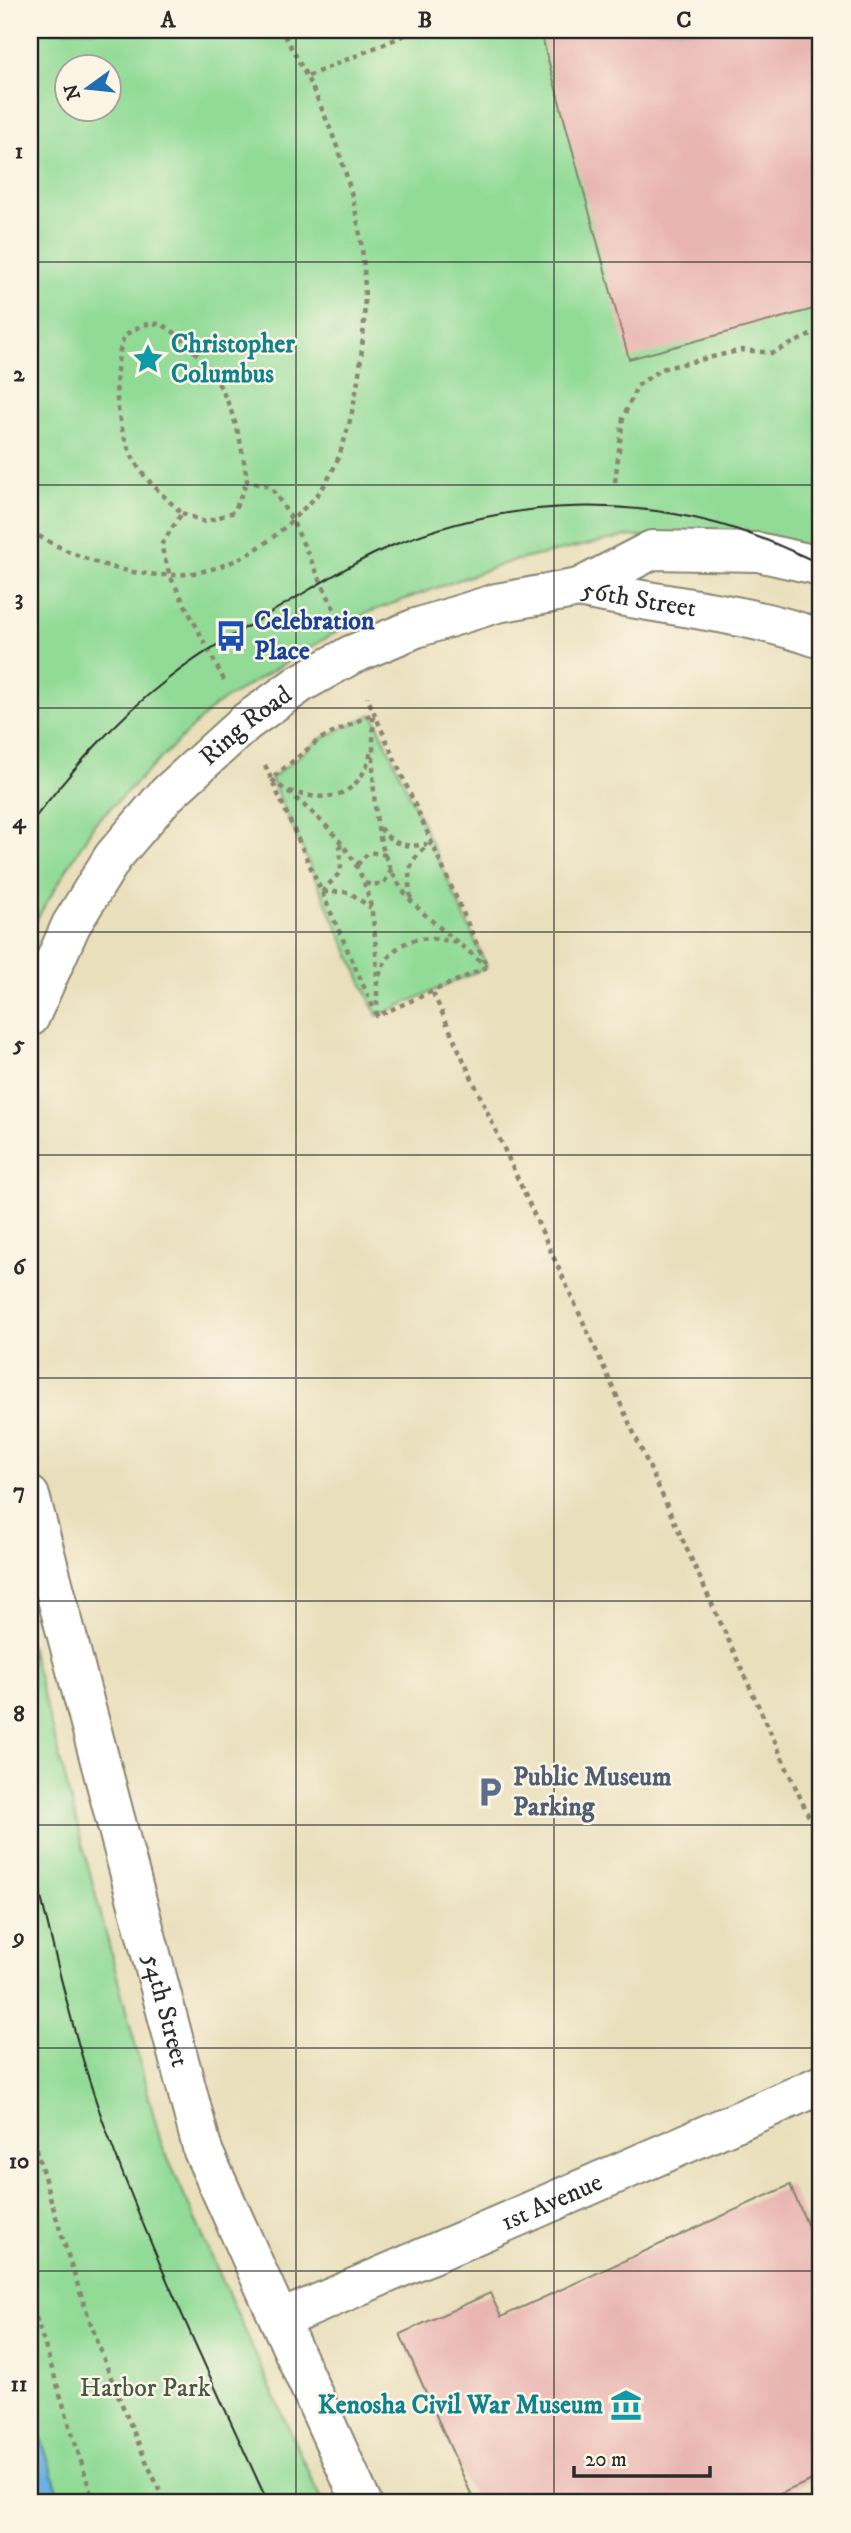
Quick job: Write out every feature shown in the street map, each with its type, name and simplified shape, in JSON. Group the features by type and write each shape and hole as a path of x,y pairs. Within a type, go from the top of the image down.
{"street":[{"name":"56th Street","path":"579,588 652,550 758,552 821,566"},
{"name":"56th Street","path":"579,588 652,604 782,625 821,639"},
{"name":"Ring Road","path":"30,1017 71,925 113,858 165,796 246,722 302,683 351,655 416,628 497,603 579,588"},
{"name":"54th Street","path":"30,1496 203,2151 362,2503"},
{"name":"1st Avenue","path":"280,2320 821,2085"}],"path":[{"path":"30,531 59,548 96,564 170,576 219,568 261,548 321,489 348,427 361,348 364,271 351,195 329,126 308,76 281,30"},
{"path":"308,76 417,30"},
{"path":"147,323 165,325 190,347 225,392 241,438 247,481 234,512 205,522 182,513 145,477 121,428 116,390 116,359 124,336 147,323"},
{"path":"615,482 623,418 636,387 661,369 742,350 772,353 821,330"},
{"path":"247,481 271,487 292,520 334,609"},
{"path":"182,513 161,545 170,576 224,680"},
{"path":"367,697 487,967"},
{"path":"373,714 376,821 392,867 411,899 487,967"},
{"path":"271,779 320,739 373,714"},
{"path":"285,790 320,798 346,791 362,778 373,742"},
{"path":"265,765 377,1016"},
{"path":"271,779 316,813 338,836 364,882 373,911 377,1016"},
{"path":"376,821 397,843 416,846 431,843"},
{"path":"322,892 335,880 342,867 338,836"},
{"path":"411,899 407,875 409,866 431,843"},
{"path":"357,867 362,857 369,852 387,855"},
{"path":"364,882 372,885 384,883 392,867"},
{"path":"322,892 349,892 365,901 373,911"},
{"path":"377,984 388,957 407,941 433,937 463,946"},
{"path":"377,1016 487,967"},
{"path":"433,993 821,1843"},
{"path":"30,2129 77,2285 110,2378 156,2485 167,2503"},
{"path":"30,2298 94,2503"}],"green space":[{"path":"30,30 821,30 821,547 627,536 509,562 369,612 214,706 95,823 30,930"},
{"path":"373,714 487,967 377,1016 271,779 320,739"},
{"name":"Harbor Park","path":"30,1645 161,2143 322,2503 62,2503 30,2404"}],"water":[{"path":"30,2404 33,2413 62,2503 30,2503"}],"building":[{"path":"540,30 821,30 821,307 629,359"},
{"name":"Kenosha Civil War Museum","path":"790,2185 821,2256 821,2476 760,2503 475,2503 400,2334 490,2293 501,2317"}],"tram line":[{"path":"30,824 112,729 181,669 223,641 351,566 396,544 440,529 485,517 530,510 622,508 668,513 714,523 766,540 821,564"},
{"path":"30,1853 73,2023 104,2124 162,2268 268,2503"}],"place":[{"name":"Christopher Columbus","path":"148,359"},
{"name":"Celebration Place","path":"231,636"},
{"name":"Public Museum Parking","path":"490,1792"},
{"name":"Kenosha Civil War Museum","path":"626,2405"}]}
